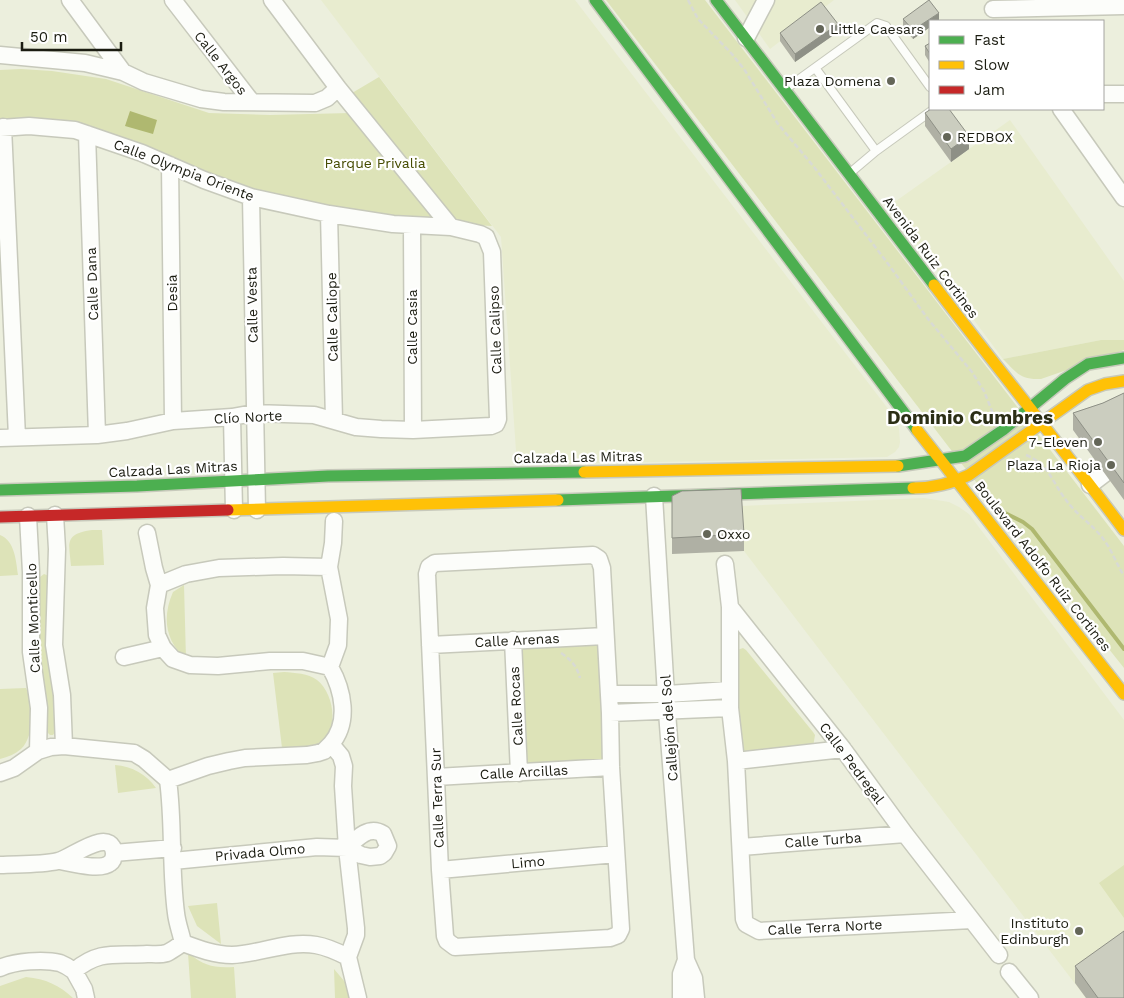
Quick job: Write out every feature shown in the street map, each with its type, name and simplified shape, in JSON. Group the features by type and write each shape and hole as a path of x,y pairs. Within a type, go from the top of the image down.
{"main road":[{"path":"595,0 940,460 958,481"},
{"name":"Avenida Ruiz Cortines","path":"716,0 1006,380 1063,449 1124,530"},
{"name":"Calzada Las Mitras","path":"0,490 137,486 328,476 886,467 966,456 984,445 1065,379 1088,364 1124,358"},
{"path":"1065,379 1077,397"},
{"path":"1006,380 1031,389 1050,391"},
{"path":"0,517 926,488 958,481 969,475 1077,397 1100,384 1124,382"},
{"path":"1065,419 1066,406"},
{"path":"1063,449 1064,434"},
{"name":"Boulevard Adolfo Ruiz Cortines","path":"958,481 1124,694"}],"street":[{"path":"70,0 123,72"},
{"name":"Calle Argos","path":"172,0 251,102"},
{"path":"272,0 338,88 450,227"},
{"path":"746,38 766,0"},
{"path":"994,10 1124,6"},
{"path":"0,42 5,56 85,64 123,72 144,82 200,99 224,102 315,102 327,98 338,88"},
{"path":"1104,94 1124,94"},
{"path":"1062,110 1121,189"},
{"name":"Calle Olympia Oriente","path":"1,128 29,126 55,128 87,134 116,143 170,164 197,178 250,197 329,214 412,225 450,227 480,234 486,238"},
{"path":"1,128 17,437"},
{"name":"Calle Dana","path":"87,134 97,435"},
{"name":"Desia","path":"170,164 173,421"},
{"name":"Calle Vesta","path":"250,197 257,510"},
{"name":"Calle Caliope","path":"329,214 334,420"},
{"name":"Calle Casia","path":"412,225 413,430"},
{"name":"Calle Calipso","path":"486,238 492,252 498,419 496,424"},
{"name":"Clío Norte","path":"0,438 97,435 127,431 173,421 232,417 254,413 314,415 356,427 382,430 491,426 496,424"},
{"path":"232,417 234,510"},
{"path":"1090,485 1124,459"},
{"name":"Callejón del Sol","path":"654,496 667,712 686,960 694,978 696,998"},
{"name":"Calle Monticello","path":"51,748 62,695 54,645 57,550 56,515"},
{"name":"Calle Monticello","path":"28,516 32,572 31,652 39,708 51,748"},
{"path":"330,668 338,645 339,619 328,567 333,543 334,521"},
{"path":"146,533 159,585 155,608 157,635 163,648 173,659 190,665 218,666 270,660 304,661 330,668 336,678 343,706 336,738 324,750 318,753 245,758 208,766 168,780"},
{"name":"Calle Terra Sur","path":"593,555 601,562 602,568 605,636 616,854 622,929 618,934 610,938 455,947 447,941 445,936 440,870 427,574 429,566 435,563 593,555"},
{"name":"Calle Terra Norte","path":"725,564 730,607 730,708 736,761 744,919 746,924 754,930 972,920"},
{"path":"159,585 186,574 219,568 328,567"},
{"name":"Calle Pedregal","path":"730,607 843,749 905,834 999,955"},
{"name":"Calle Arenas","path":"430,645 605,636"},
{"name":"Calle Rocas","path":"513,640 519,773"},
{"path":"124,657 163,648"},
{"path":"609,694 667,694 729,690"},
{"path":"610,713 730,708"},
{"path":"331,744 341,756 344,766 342,786 356,935 348,957 358,998"},
{"path":"0,773 14,768 51,748 134,753 144,759 168,780 172,803 176,914 183,943"},
{"path":"736,761 843,749"},
{"name":"Calle Arcillas","path":"436,777 611,767"},
{"name":"Calle Turba","path":"741,847 905,834"},
{"path":"0,865 60,861 100,867 110,863 114,853 108,843 100,842 60,861"},
{"name":"Privada Olmo","path":"114,853 173,854 317,847 347,848"},
{"name":"Limo","path":"440,870 616,854"},
{"path":"183,943 203,951 231,955 301,944 315,944 348,957"},
{"path":"74,971 94,957 107,954 160,954 173,950 183,943"},
{"name":"Callejón del Sol","path":"681,998 681,974 686,960"},
{"path":"0,968 34,961 62,964 74,971 84,989 86,998"},
{"path":"1009,972 1030,998"}],"lane":[{"path":"785,89 816,69 873,25 881,24 886,26 929,87"},
{"path":"816,69 876,151"},
{"path":"850,174 876,151 933,110"}],"path":[{"path":"688,0 698,19 744,69 778,124 814,167 928,319 972,372 984,391 996,419"},
{"path":"1022,454 1036,459 1046,468 1065,500 1102,537 1124,576"},
{"path":"556,650 572,662 578,669 580,678"}],"shaded area":[{"path":"321,0 575,0 889,410 899,428 899,447 887,457 517,465 501,237"},
{"path":"735,0 834,0 770,49"},
{"path":"130,111 157,120 153,134 125,126"},
{"path":"1010,120 1124,281 1124,340 1101,340 1003,359 889,206"},
{"path":"924,498 949,502 969,514 1124,720 1124,998 1086,998 744,551 741,506"}],"green space":[{"path":"606,0 705,0 1124,546 1124,668 961,463"},
{"name":"Parque Privalia","path":"0,70 52,71 106,79 209,113 270,115 350,113 347,96 379,77 492,226 398,221 255,195 135,146 0,126"},
{"path":"1101,340 1124,340 1124,350 1041,379 1019,375 1003,359"},
{"path":"92,530 102,530 104,565 71,566 70,541 77,534"},
{"path":"0,535 12,547 18,575 0,576"},
{"path":"44,574 49,576 47,655 54,688 56,731 53,735 47,732 45,696 36,635 36,613 40,577"},
{"path":"184,585 186,659 179,652 170,636 167,619 167,610 173,592"},
{"path":"605,636 611,767 519,773 513,640"},
{"path":"743,648 813,732 815,735 813,747 745,754 741,752 734,651"},
{"path":"284,672 310,676 323,686 328,694 331,704 332,723 324,739 313,746 282,748 273,673"},
{"path":"26,688 31,710 29,736 21,749 0,759 0,689"},
{"path":"115,765 127,767 138,772 156,788 118,793"},
{"path":"1124,865 1124,918 1099,883"},
{"path":"217,903 221,944 197,926 188,906"},
{"path":"188,953 199,961 210,965 234,967 236,998 191,998"},
{"path":"334,969 345,982 352,998 335,998"},
{"path":"26,977 52,983 73,998 0,998 0,986"}],"building":[{"path":"929,0 939,13 913,30 903,19"},
{"path":"821,2 838,24 795,54 780,33"},
{"path":"929,44 929,52 925,46"},
{"path":"930,110 950,110 969,136 951,149 925,113"},
{"name":"Plaza La Rioja","path":"1124,393 1124,483 1073,413 1103,403"},
{"name":"Oxxo","path":"741,489 744,534 672,538 672,496 682,491"},
{"path":"1124,931 1124,998 1098,998 1075,966"}],"waterway":[{"path":"1003,512 1032,529 1124,649"}],"traffic: fast":[{"path":"595,0 917,430"},
{"path":"716,0 934,285"},
{"path":"898,466 965,456 1003,430 1065,379 1088,364 1124,358"},
{"path":"0,490 137,486 328,476 584,472"},
{"path":"558,500 913,488"}],"traffic: slow":[{"path":"934,285 1124,530"},
{"path":"913,488 941,485 969,475 1088,390 1105,384 1124,381"},
{"path":"917,430 1124,694"},
{"path":"584,472 898,466"},
{"path":"228,510 558,500"}],"traffic: jam":[{"path":"0,517 228,510"}],"place":[{"name":"Little Caesars","path":"820,29"},
{"name":"Plaza Domena","path":"891,81"},
{"name":"REDBOX","path":"947,137"},
{"name":"7-Eleven","path":"1098,442"},
{"name":"Plaza La Rioja","path":"1111,465"},
{"name":"Oxxo","path":"707,534"},
{"name":"Instituto Edinburgh","path":"1079,931"}],"district":[{"name":"Dominio Cumbres","path":"970,417"}]}
